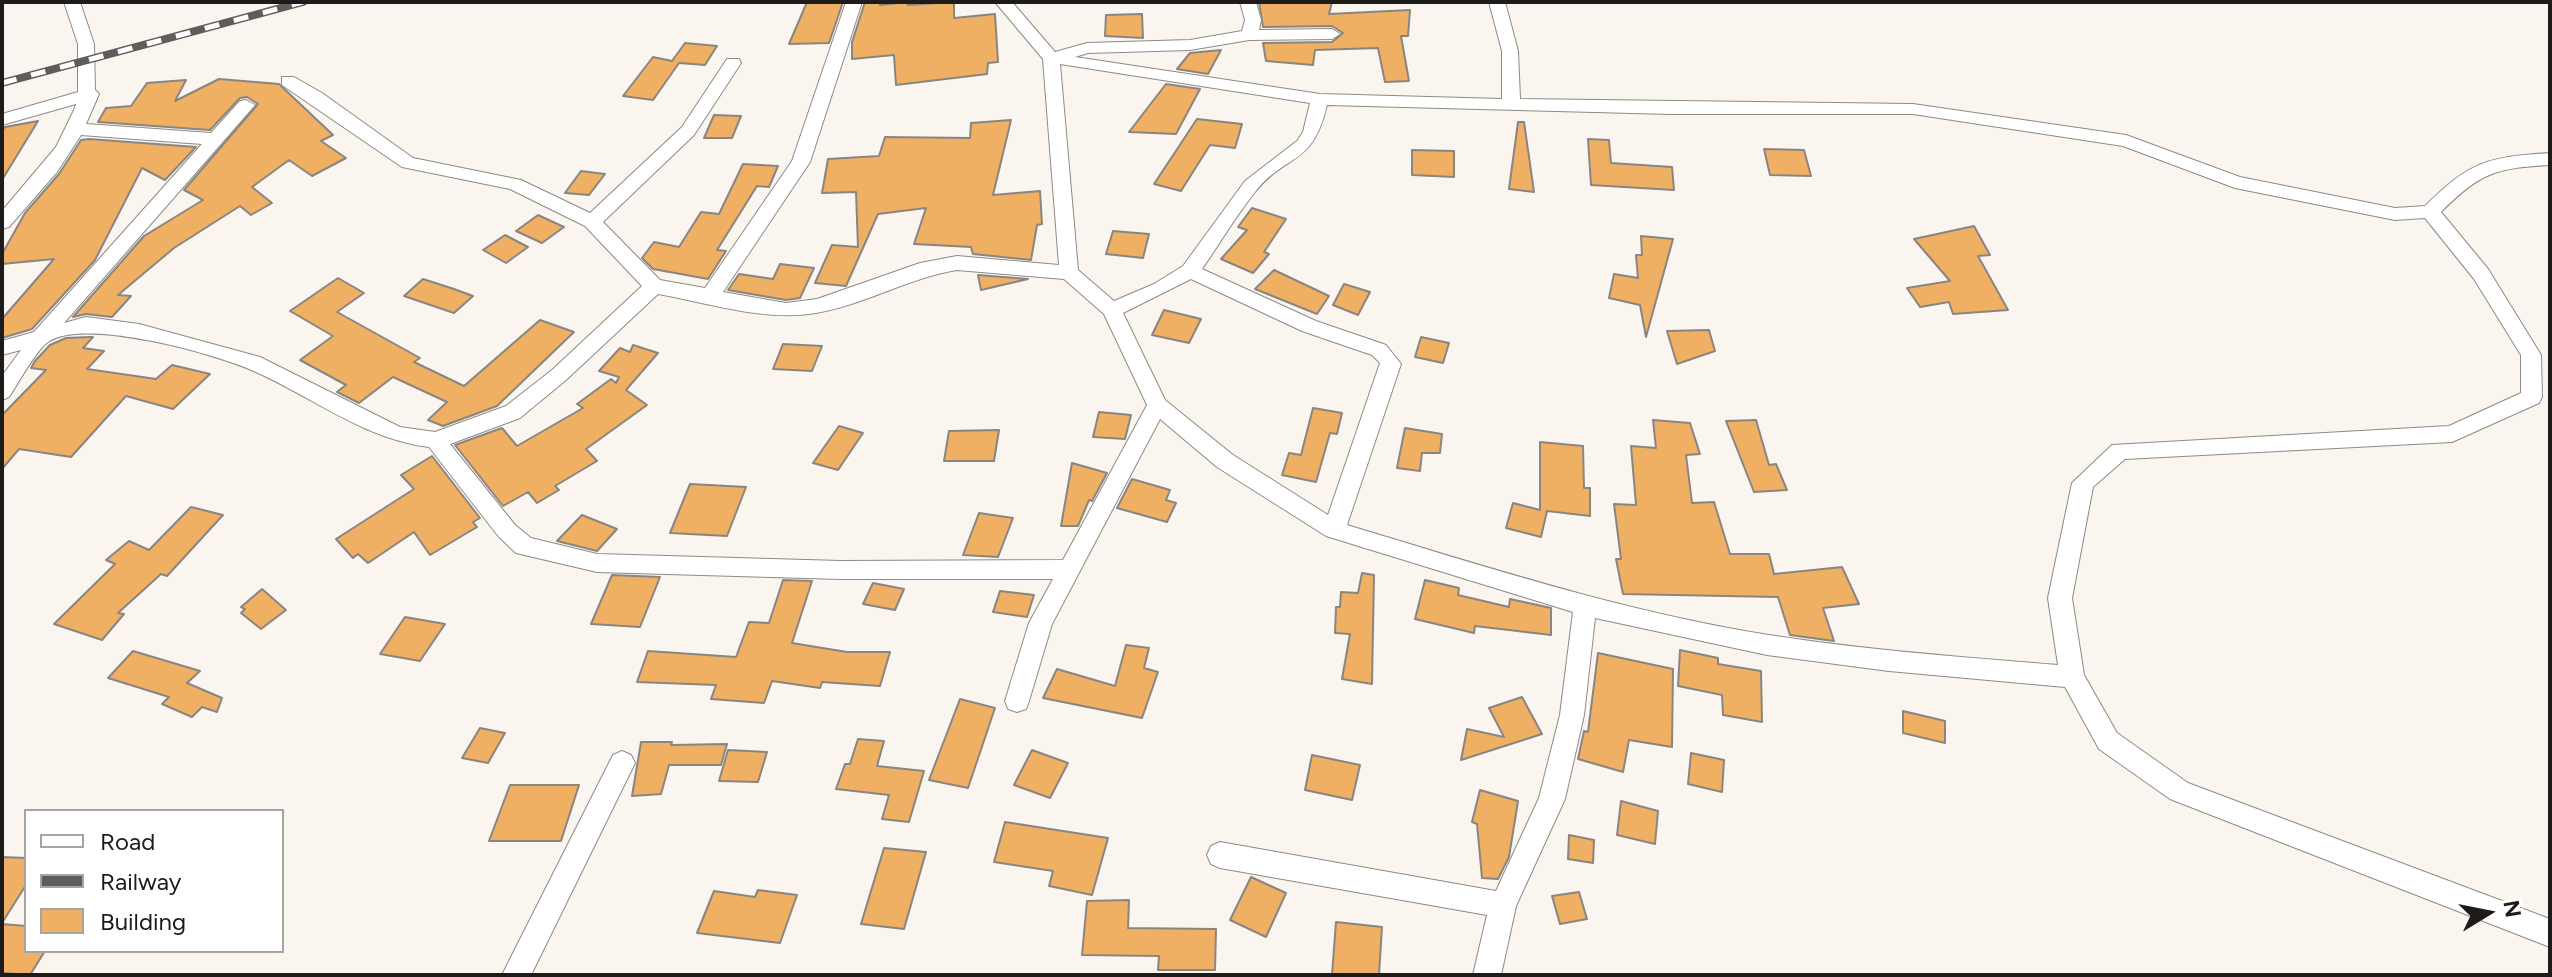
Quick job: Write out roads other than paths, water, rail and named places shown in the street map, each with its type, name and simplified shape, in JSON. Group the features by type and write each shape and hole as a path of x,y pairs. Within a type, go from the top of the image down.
{"street":[{"path":"2,223 79,129 90,94 85,25 72,2"},
{"path":"710,296 801,162 854,2"},
{"path":"1003,2 1051,58 1069,273"},
{"path":"1248,2 1253,20 1249,35"},
{"path":"1497,2 1510,51 1511,105"},
{"path":"1051,58 1087,48 1190,45 1249,35 1332,34"},
{"path":"1051,58 1320,99 1670,109 1913,109 2126,141 2235,182 2322,202 2395,214 2430,212 2458,184 2498,162 2550,159"},
{"path":"592,222 688,131 733,63"},
{"path":"288,81 316,97 408,163 515,184 592,222 654,286 786,310 819,306 927,268 957,263 1069,273 1112,310 1157,405 1225,461 1334,530 1585,606 1767,645 1889,661 2072,677"},
{"path":"2,120 90,94"},
{"path":"1112,310 1161,289 1190,271 1251,185 1303,145 1312,132 1320,99"},
{"path":"2,392 42,335 212,139 246,105"},
{"path":"79,129 212,139"},
{"path":"2430,212 2481,274 2531,355 2532,397 2452,434 2120,451 2083,483 2060,598 2072,677 2108,741 2179,791 2550,933"},
{"path":"1190,271 1280,314 1356,344 1381,349 1387,355 1391,364 1334,530"},
{"path":"2,348 86,324 139,331 260,365 396,435 435,440 470,430 513,412 559,375 654,286"},
{"path":"1017,701 1041,623 1157,405"},
{"path":"435,440 507,531 524,546 597,563 841,570 1070,569"},
{"path":"1487,975 1503,905 1552,799 1572,715 1585,606"},
{"path":"516,975 622,763"},
{"path":"1220,855 1503,905"}],"railway":[{"path":"2,83 303,2"}]}
